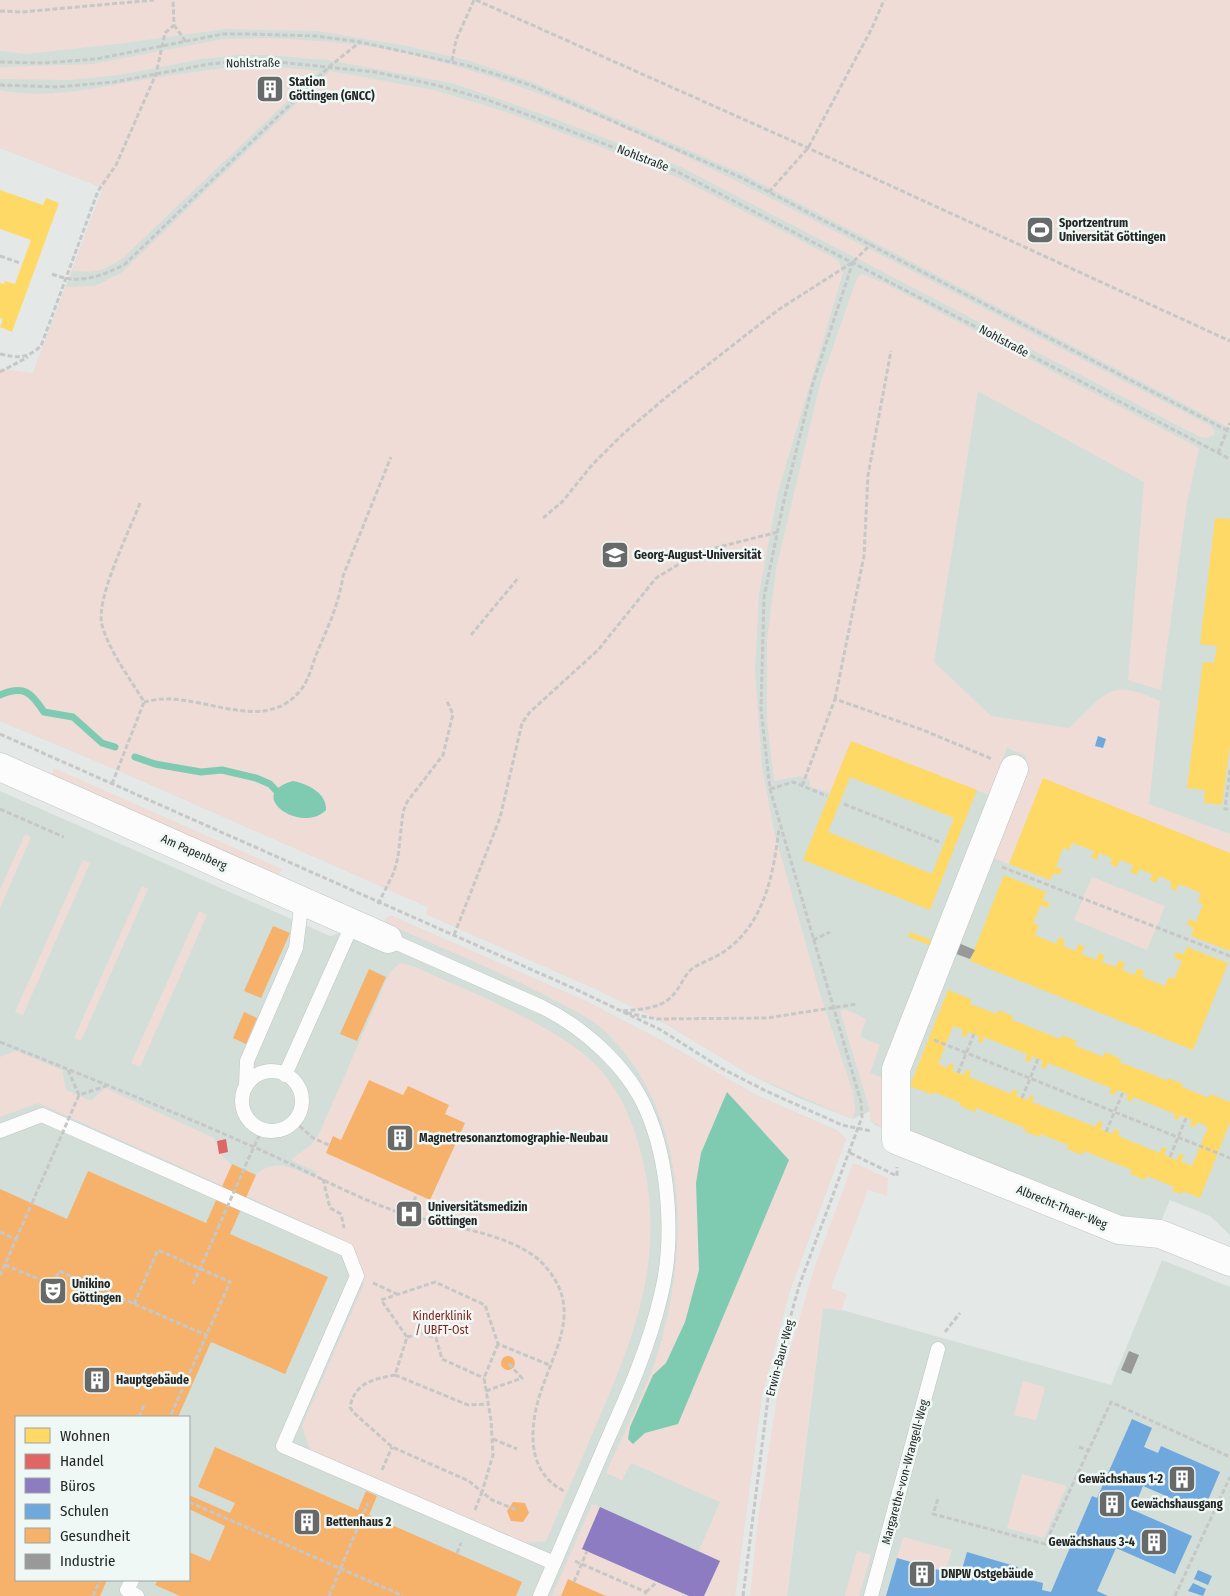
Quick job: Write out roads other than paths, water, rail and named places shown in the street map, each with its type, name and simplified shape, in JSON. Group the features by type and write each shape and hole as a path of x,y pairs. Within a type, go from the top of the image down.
{"street":[{"name":"Am Papenberg","path":"0,766 388,939"},
{"name":"Albrecht-Thaer-Weg","path":"1014,769 896,1069 896,1140 1119,1230 1160,1234 1230,1262"}],"lane":[{"path":"246,1086 256,1076 265,1072 285,1075 294,1082 301,1095 301,1109 294,1121 278,1130 262,1130 252,1124 244,1113 242,1099 246,1086 246,1061 296,948 302,900"},
{"path":"285,1075 353,923"},
{"path":"388,939 498,986 557,1014 592,1040 620,1068 646,1108 661,1156 667,1209 668,1249 662,1292 646,1350 540,1596"},
{"path":"0,1131 42,1115 347,1250 357,1276 283,1446 375,1486 556,1559"},
{"name":"Margarethe-von-Wrangell-Weg","path":"872,1596 939,1344"},
{"path":"132,1581 127,1590 137,1596"}],"waterway":[{"path":"0,695 15,691 26,692 31,695 44,712 73,717 102,743 115,747"},
{"path":"135,757 155,764 201,772 222,770 256,778 270,784 282,797"}],"place":[{"name":"Station Göttingen (GNCC)","path":"270,89"},
{"name":"Sportzentrum Universität Göttingen","path":"1040,230"},
{"name":"Georg-August-Universität","path":"615,555"},
{"name":"Magnetresonanztomographie-Neubau","path":"400,1138"},
{"name":"Universitätsmedizin Göttingen","path":"409,1214"},
{"name":"Unikino Göttingen","path":"53,1291"},
{"name":"Hauptgebäude","path":"97,1380"},
{"name":"Gewächshaus 1-2","path":"1182,1479"},
{"name":"Gewächshausgang","path":"1112,1504"},
{"name":"Bettenhaus 2","path":"307,1522"},
{"name":"Gewächshaus 3-4","path":"1154,1542"},
{"name":"DNPW Ostgebäude","path":"922,1574"}],"park label":[{"name":"Kinderklinik / UBFT-Ost","path":"442,1323"}]}
